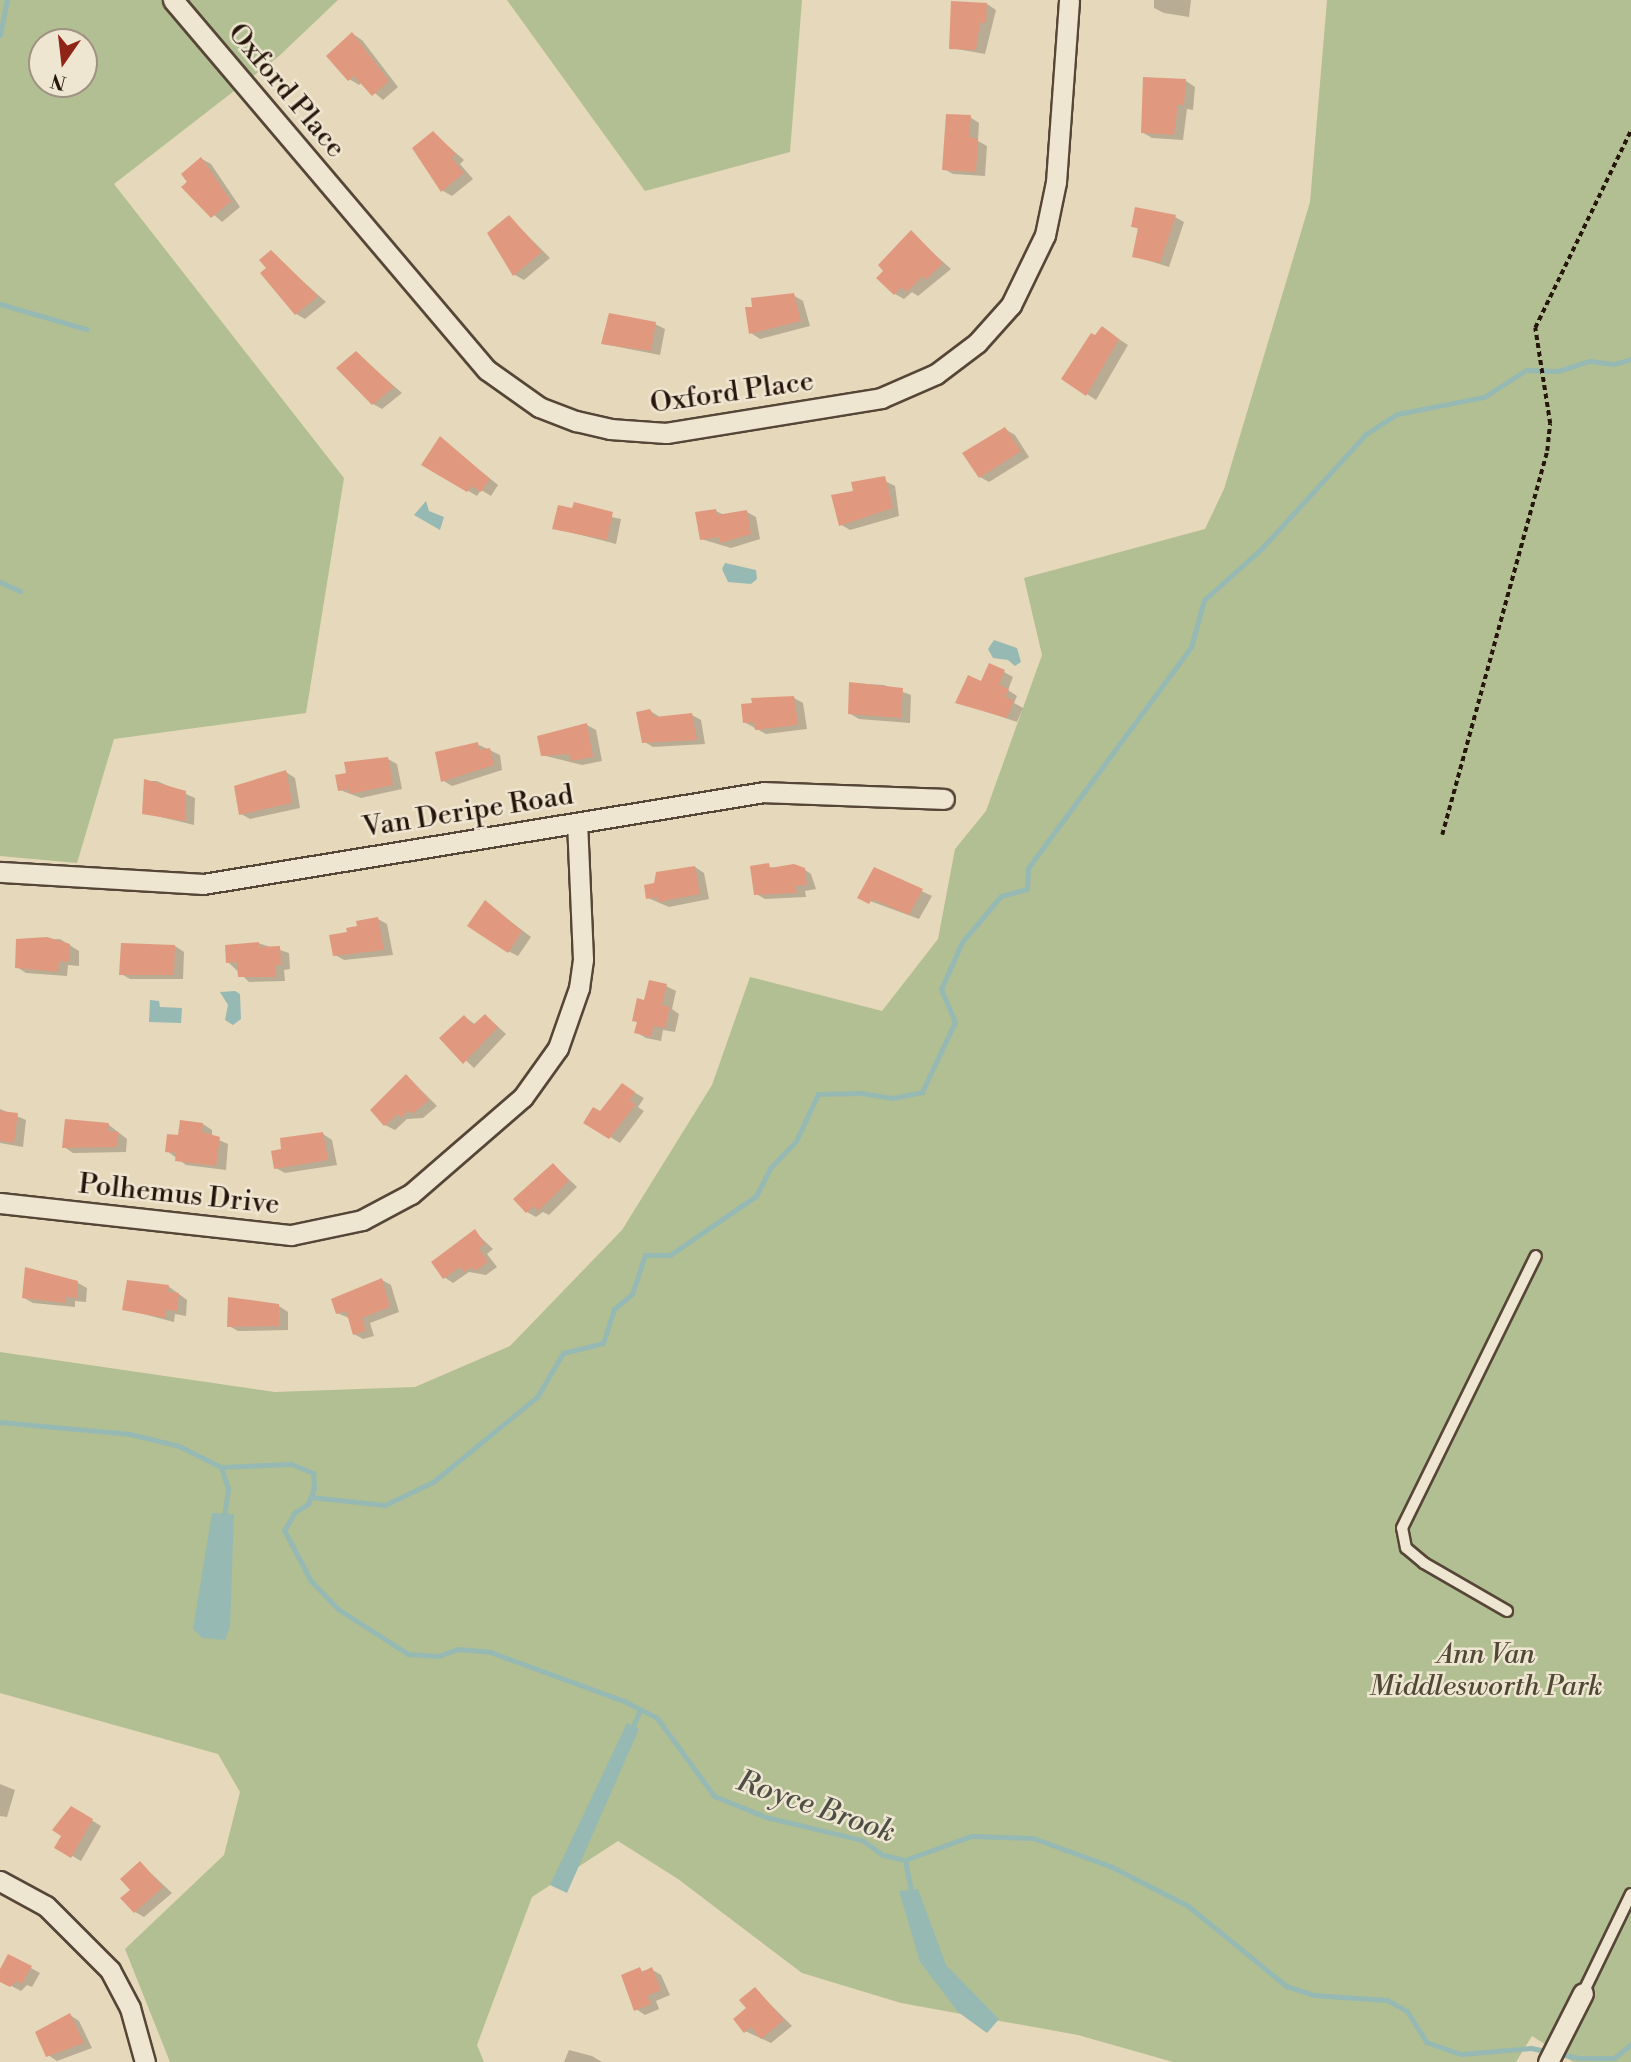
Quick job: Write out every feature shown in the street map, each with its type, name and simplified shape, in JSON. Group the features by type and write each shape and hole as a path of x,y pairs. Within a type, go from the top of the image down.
{"street":[{"name":"Oxford Place","path":"173,0 487,370 539,407 576,421 640,433 666,433 881,398 936,374 977,343 1012,305 1045,235 1056,182 1069,0"},
{"name":"Van Deripe Road","path":"0,872 203,884 764,792 798,790 944,799"},
{"name":"Polhemus Drive","path":"0,1203 278,1235 362,1220 411,1194 523,1097 558,1048 579,988 583,959 577,823"},
{"path":"0,1881 46,1906 110,1970 130,2008 145,2062"},
{"path":"1548,2062 1583,1993"}],"lane":[{"path":"1507,1611 1424,1563 1406,1548 1402,1528 1536,1256"},
{"path":"1583,1993 1631,1894"}],"path":[{"path":"1442,835 1547,451 1550,424 1535,328 1631,130"}],"green space":[{"path":"0,0 338,0 278,57 114,184 344,478 306,713 114,739 77,863 0,856"},
{"path":"507,0 802,0 790,152 645,191"},
{"name":"Ann Van Middlesworth Park","path":"1327,0 1631,0 1631,2062 1573,2062 1532,2036 1516,2062 1173,2062 1078,2035 901,2003 802,1973 678,1879 618,1841 532,1897 477,2045 484,2062 170,2062 125,1949 224,1855 240,1792 218,1754 0,1693 0,1352 275,1392 415,1387 510,1346 622,1230 712,1085 750,977 882,1011 938,939 955,849 986,811 1042,655 1024,578 1205,529 1224,489 1310,202"}],"water":[{"path":"426,501 429,511 444,517 440,530 414,515"},
{"path":"725,563 756,570 757,579 751,584 728,582 722,569"},
{"path":"994,640 1017,648 1021,662 1015,666 1008,660 993,658 988,649"},
{"path":"235,991 240,994 241,1019 233,1025 225,1020 228,1005 220,992"},
{"path":"150,1000 159,1001 160,1007 182,1008 181,1023 149,1022"},
{"path":"212,1513 234,1514 230,1627 225,1640 202,1638 193,1629"},
{"path":"627,1723 639,1729 567,1893 550,1885"},
{"path":"918,1889 946,1965 999,2019 987,2033 958,2012 920,1962 899,1891"}],"building":[{"path":"951,1 987,3 986,23 980,23 976,50 949,49"},
{"path":"352,32 389,81 372,96 354,76 348,81 326,56"},
{"path":"1143,77 1186,79 1184,105 1178,105 1174,135 1141,133"},
{"path":"946,114 971,115 969,137 978,139 976,172 942,170"},
{"path":"433,131 456,154 452,158 464,173 441,192 412,148"},
{"path":"201,157 231,201 211,218 181,187 187,182 181,174"},
{"path":"1135,207 1176,215 1160,263 1132,257 1138,228 1131,227"},
{"path":"509,215 542,252 513,276 487,233"},
{"path":"911,230 943,263 926,280 923,276 907,292 902,287 894,295 876,278 883,271 878,265"},
{"path":"271,250 318,296 295,315 260,273 266,268 259,260"},
{"path":"794,293 801,321 749,334 745,307 752,307 751,298"},
{"path":"609,313 656,322 651,351 601,344"},
{"path":"1102,326 1119,339 1086,396 1061,379 1091,333 1095,335"},
{"path":"356,351 394,387 372,405 336,368"},
{"path":"1005,427 1021,451 979,478 962,453"},
{"path":"440,436 490,479 481,492 472,486 467,492 421,465"},
{"path":"885,476 893,508 839,526 831,495 853,491 851,482"},
{"path":"574,502 613,512 607,540 552,529 558,505 572,508"},
{"path":"716,509 717,515 747,510 751,534 720,543 719,537 700,540 695,512"},
{"path":"989,663 1005,670 999,685 1009,689 1005,697 1014,701 1007,718 955,703 968,675 981,681"},
{"path":"849,682 903,688 901,718 848,714"},
{"path":"794,696 798,725 755,730 754,722 743,723 741,704 752,703 751,698"},
{"path":"650,709 655,717 692,713 697,740 642,743 636,712"},
{"path":"587,723 593,757 571,761 570,754 541,756 537,736"},
{"path":"478,742 479,750 490,748 494,765 441,782 435,752"},
{"path":"388,757 393,785 350,794 349,789 338,791 335,775 346,773 344,762"},
{"path":"286,770 292,803 239,815 234,786"},
{"path":"144,779 186,791 185,821 142,814"},
{"path":"769,863 770,868 794,864 805,868 807,885 796,886 797,893 754,895 750,866"},
{"path":"695,866 700,894 658,902 657,897 646,899 644,885 654,883 656,872"},
{"path":"874,867 923,889 909,915 872,899 869,904 857,898"},
{"path":"485,900 522,931 508,953 467,926"},
{"path":"378,917 384,950 333,956 329,935 347,932 346,928 357,926 356,921"},
{"path":"47,937 70,944 70,962 59,961 58,972 15,968 16,939"},
{"path":"259,942 259,947 280,946 281,965 275,965 276,977 238,977 237,962 226,963 225,945"},
{"path":"121,943 175,945 174,975 119,975"},
{"path":"649,980 667,984 662,1005 670,1007 665,1028 654,1026 651,1037 634,1033 637,1022 632,1021 637,998 644,1000"},
{"path":"485,1014 498,1027 463,1064 439,1038 464,1015 473,1025"},
{"path":"406,1074 429,1100 412,1114 409,1110 401,1118 398,1114 384,1126 370,1110"},
{"path":"622,1083 635,1092 630,1101 636,1104 609,1139 583,1123 593,1107 600,1111"},
{"path":"0,1111 18,1113 14,1143 0,1141"},
{"path":"65,1119 109,1123 108,1131 119,1132 117,1147 62,1148"},
{"path":"180,1120 203,1123 202,1132 220,1137 216,1166 175,1161 176,1153 165,1152 167,1134 178,1135"},
{"path":"323,1132 328,1160 274,1169 271,1151 281,1149 280,1138"},
{"path":"553,1163 569,1181 538,1211 534,1206 526,1213 513,1199"},
{"path":"475,1229 485,1244 479,1248 488,1262 475,1271 472,1267 464,1272 460,1267 443,1279 431,1262"},
{"path":"25,1267 78,1281 77,1298 66,1297 65,1303 22,1298"},
{"path":"382,1278 390,1307 362,1318 366,1331 353,1335 346,1311 336,1314 331,1299"},
{"path":"127,1280 169,1285 168,1292 179,1293 177,1311 166,1310 165,1318 122,1310"},
{"path":"228,1297 279,1304 279,1326 227,1327"},
{"path":"71,1806 93,1819 71,1858 54,1848 61,1836 52,1830"},
{"path":"140,1861 163,1887 134,1913 120,1898 130,1890 120,1879"},
{"path":"8,1954 32,1966 22,1984 17,1981 10,1987 0,1982 0,1969"},
{"path":"640,1967 642,1972 652,1967 661,1990 647,1996 651,2004 634,2011 621,1975"},
{"path":"755,1987 784,2020 761,2039 751,2027 744,2033 733,2019 746,2008 739,2000"},
{"path":"70,2013 84,2043 46,2057 35,2032"}],"waterway":[{"path":"0,35 7,0"},
{"path":"0,304 86,329"},
{"path":"311,1497 385,1505 433,1482 537,1397 563,1353 603,1343 614,1309 632,1294 645,1255 670,1255 756,1196 770,1168 796,1141 818,1094 861,1093 892,1098 922,1092 955,1022 941,989 962,942 1001,896 1027,889 1028,868 1191,647 1204,600 1261,549 1366,434 1397,414 1484,397 1526,370 1558,371 1589,361 1614,364 1631,359"},
{"path":"0,582 20,591"},
{"name":"Royce Brook","path":"0,1422 130,1434 179,1446 221,1467 291,1464 313,1473 314,1488 308,1504 295,1512 284,1530 311,1581 338,1609 408,1654 438,1656 458,1649 490,1652 624,1701 657,1718 714,1796 766,1817 862,1840 883,1855 905,1860 971,1836 1033,1838 1110,1866 1188,1906 1286,1986 1313,1995 1387,2000 1407,2011 1426,2042 1461,2054 1531,2048 1579,2058 1614,2058 1631,2044"},
{"path":"221,1467 228,1489 224,1519"},
{"path":"631,1731 640,1710"},
{"path":"905,1860 912,1896"}]}
